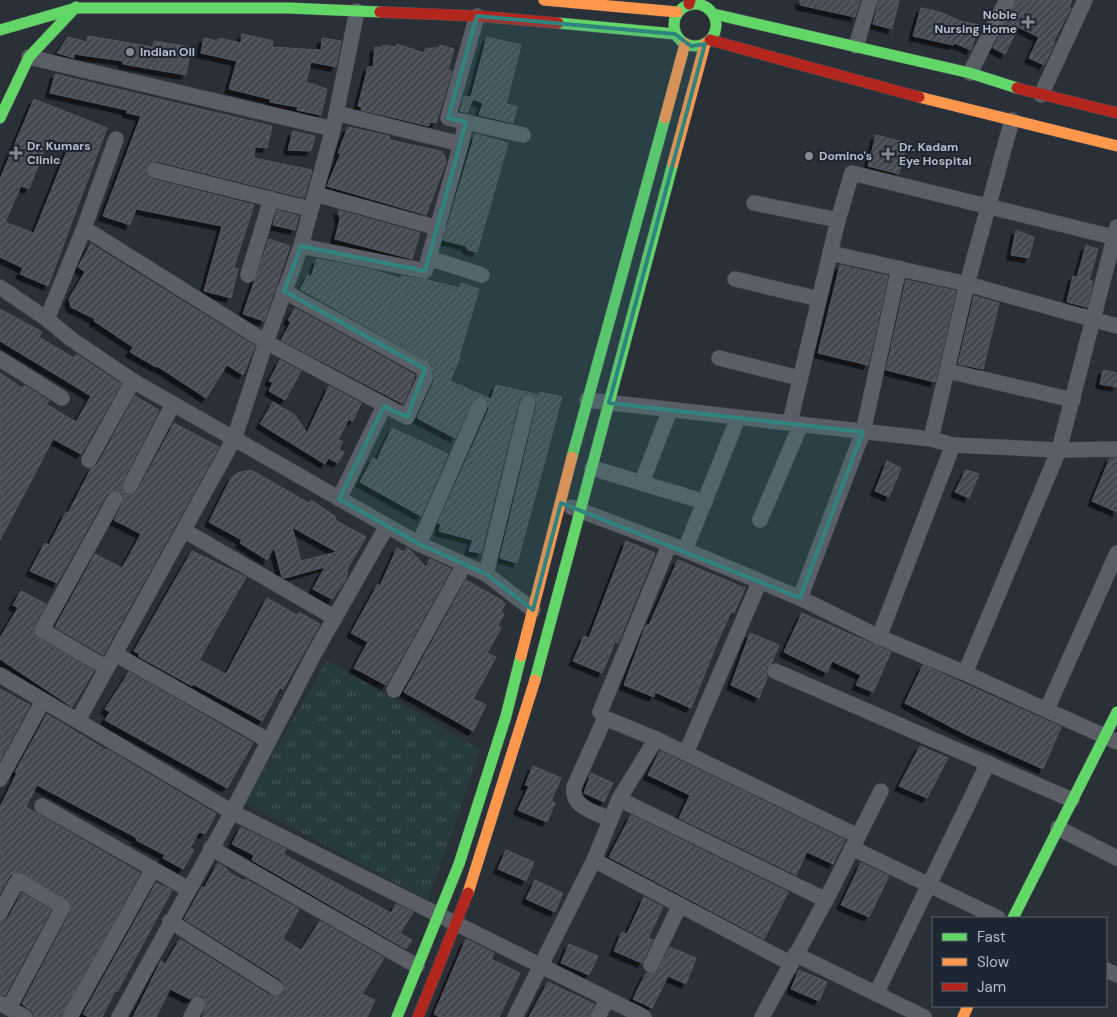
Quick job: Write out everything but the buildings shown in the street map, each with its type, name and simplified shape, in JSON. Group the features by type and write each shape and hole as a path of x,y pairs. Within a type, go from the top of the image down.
{"main road":[{"path":"544,0 677,12"},
{"path":"1117,113 1041,95 970,72 856,46 696,3 689,2 677,12 674,26 675,34 685,44 692,46 708,42 1117,146"},
{"path":"0,30 77,4 289,8 477,16 675,34"},
{"path":"0,118 29,57 77,4"},
{"path":"418,1017 457,925 493,822 523,722 708,42 716,27 712,8"},
{"path":"397,1017 416,966 459,864 503,724 587,400 685,44"},
{"path":"1013,917 1072,800 1111,739 1117,712"}],"street":[{"path":"856,46 870,0"},
{"path":"1041,95 1085,0"},
{"path":"970,72 1004,1"},
{"path":"78,720 185,531 234,439 266,342 301,246 333,129 356,11"},
{"path":"477,16 448,118 523,135"},
{"path":"29,57 333,129"},
{"path":"336,113 461,144"},
{"path":"931,440 967,284 990,206 1012,120"},
{"path":"301,246 425,270 466,122"},
{"path":"47,319 84,228 116,139"},
{"path":"154,170 310,209"},
{"path":"760,520 796,423 799,378 838,220 852,173 1116,234 1059,450 965,673"},
{"path":"315,194 438,228"},
{"path":"248,275 271,199"},
{"path":"754,202 838,220"},
{"path":"84,228 266,342 407,417 425,378 424,369 284,291"},
{"path":"830,253 967,284 1117,326"},
{"path":"428,258 482,274"},
{"path":"800,598 863,432 899,268"},
{"path":"736,278 819,299"},
{"path":"0,287 132,381 419,544 486,574 533,610"},
{"path":"0,358 62,398"},
{"path":"719,358 799,378"},
{"path":"948,371 1073,400"},
{"path":"88,460 132,381"},
{"path":"587,400 796,423 931,440 953,446 1059,450 1117,449"},
{"path":"486,574 528,403"},
{"path":"130,486 173,404"},
{"path":"419,544 480,405"},
{"path":"339,498 384,406"},
{"path":"642,482 670,410"},
{"path":"685,550 738,418"},
{"path":"879,637 953,446"},
{"path":"592,468 705,502"},
{"path":"107,668 42,630 115,499"},
{"path":"560,503 685,550 759,583 800,598 879,637 1047,709 1111,739"},
{"path":"119,1017 170,921 232,812 335,618 387,526"},
{"path":"185,531 335,618"},
{"path":"669,545 600,712 604,718 686,753 855,842 930,885 996,917"},
{"path":"1047,709 1117,553"},
{"path":"394,690 464,565"},
{"path":"686,753 759,583"},
{"path":"115,654 269,741"},
{"path":"775,671 1072,800"},
{"path":"0,675 232,812 644,1017"},
{"path":"0,779 43,701"},
{"path":"604,718 574,787 573,794 575,800 581,805 609,819"},
{"path":"515,1017 594,860 609,819 619,799 656,739"},
{"path":"876,994 988,763"},
{"path":"762,1017 826,900 881,791"},
{"path":"619,799 826,900"},
{"path":"42,806 188,889"},
{"path":"1058,828 1117,858"},
{"path":"211,848 416,966"},
{"path":"594,860 680,905 924,1017"},
{"path":"70,1017 154,870"},
{"path":"0,912 18,880 63,907 4,1006 25,1017"},
{"path":"651,965 680,905"},
{"path":"170,921 276,988"},
{"path":"598,1017 607,999"}],"highlighted area":[{"path":"477,16 675,34 691,46 705,44 609,403 863,432 800,598 561,503 533,610 486,574 419,544 339,499 384,406 407,417 425,369 284,291 301,246 425,271 466,122 448,118"}],"green space":[{"path":"327,660 481,750 428,900 245,802"}],"traffic: fast":[{"path":"699,4 707,7 713,13 716,25 713,37 707,43 691,46 683,43 677,37 674,21 677,13 683,7 699,4"},
{"path":"0,118 29,57 76,7"},
{"path":"0,30 76,8 289,8 380,12"},
{"path":"714,14 970,73 1017,88"},
{"path":"558,23 675,34"},
{"path":"572,457 665,118"},
{"path":"535,680 673,163"},
{"path":"397,1017 459,864 506,716 521,656"},
{"path":"1014,917 1117,712"}],"traffic: slow":[{"path":"544,0 677,12"},
{"path":"665,118 685,44"},
{"path":"673,163 705,44"},
{"path":"919,97 1117,146"},
{"path":"521,656 572,457"},
{"path":"468,893 535,680"},
{"path":"963,1017 968,1007"}],"traffic: jam":[{"path":"689,4 690,0"},
{"path":"380,12 477,16 558,23"},
{"path":"710,40 919,97"},
{"path":"1017,88 1117,113"},
{"path":"418,1017 468,893"}],"place":[{"name":"Noble Nursing Home","path":"1028,22"},
{"name":"Indian Oil","path":"130,52"},
{"name":"Dr. Kumars Clinic","path":"16,153"},
{"name":"Dr. Kadam Eye Hospital","path":"888,154"},
{"name":"Domino's","path":"809,156"}]}
